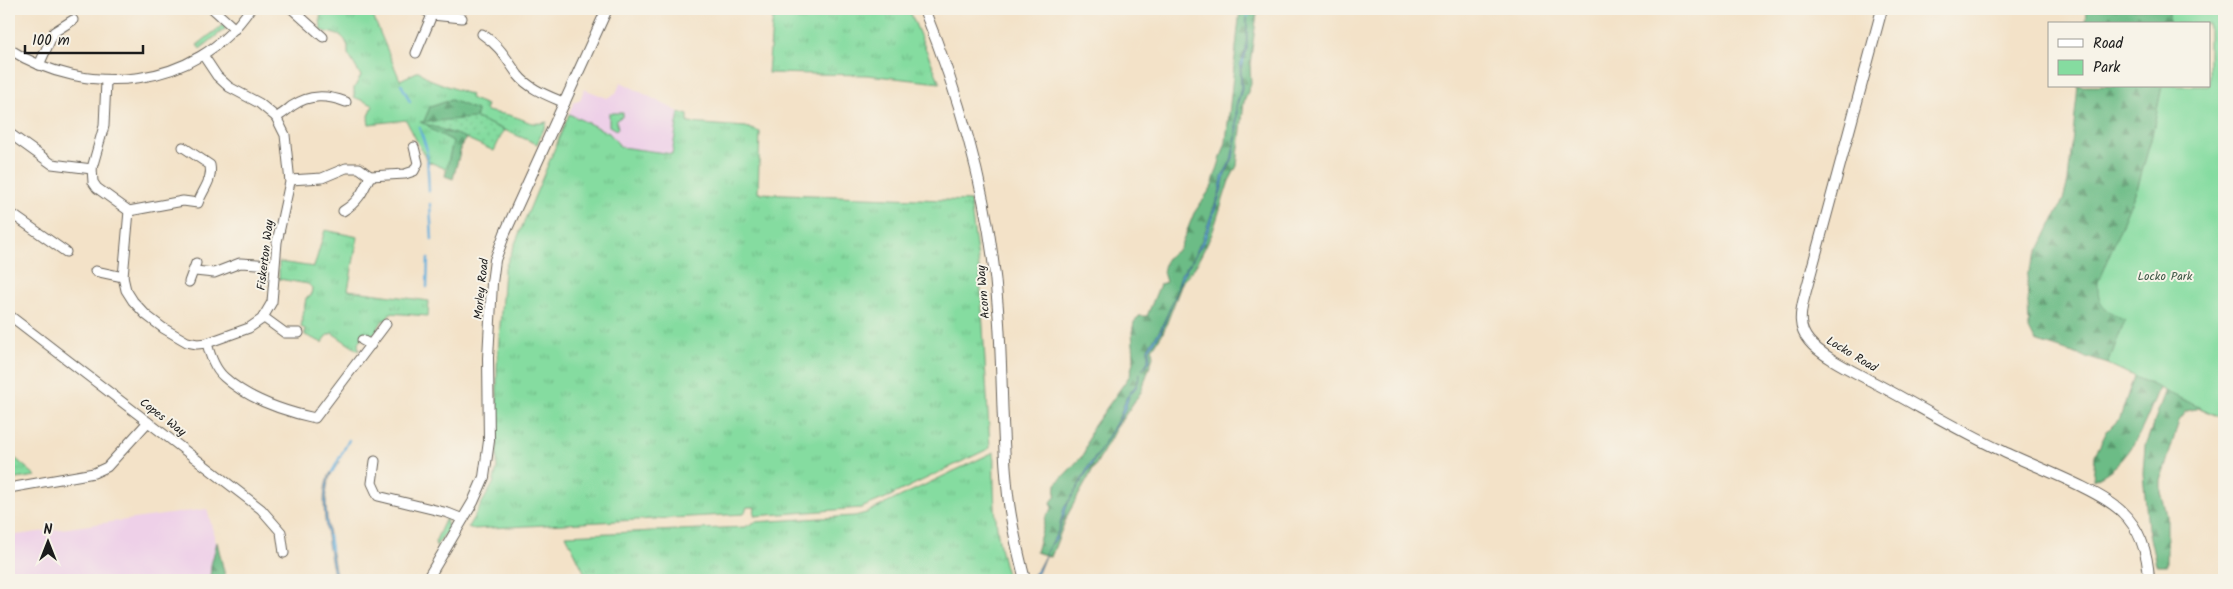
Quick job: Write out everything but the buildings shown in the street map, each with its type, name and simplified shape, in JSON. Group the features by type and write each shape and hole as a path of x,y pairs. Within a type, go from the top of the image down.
{"street":[{"path":"213,9 235,29"},
{"path":"9,49 39,65 78,77 106,81 137,79 158,75 204,55 235,29 250,9"},
{"path":"292,9 322,37"},
{"path":"423,9 432,15 462,18"},
{"name":"Morley Road","path":"427,580 463,520 484,477 487,462 488,340 496,260 508,227 607,9"},
{"name":"Acorn Way","path":"924,9 957,97 970,142 986,214 998,310 1008,496 1013,533 1025,580"},
{"name":"Locko Road","path":"1882,9 1804,298 1801,312 1802,330 1810,342 1855,372 1997,449 2113,504 2134,526 2142,541 2147,557 2149,580"},
{"path":"416,53 432,15"},
{"path":"39,65 54,32 73,20"},
{"path":"492,41 498,33"},
{"path":"482,34 499,46 523,80 538,91 565,103"},
{"name":"Fiskerton Way","path":"204,55 217,76 229,87 259,103 276,117 285,135 290,180 274,266 272,302 263,317"},
{"path":"106,81 104,126 92,169 93,182 97,188 129,211 174,202 198,202 209,182 210,165 183,148"},
{"path":"276,117 304,98 317,96 333,97 346,102"},
{"path":"9,133 52,164 92,169"},
{"path":"290,180 322,178 346,168 359,168 370,176 405,174 414,171 418,163 414,148"},
{"path":"343,211 355,204 370,176"},
{"path":"129,211 123,277 126,290 132,301 163,328 187,342 207,343 249,328 263,317 285,333 299,333"},
{"path":"9,212 66,252"},
{"path":"189,282 195,267 214,273 240,263 274,266"},
{"path":"95,271 123,277"},
{"name":"Copes Way","path":"9,315 261,509 281,532 284,553"},
{"path":"207,343 212,361 223,377 253,396 278,408 315,418 386,324"},
{"path":"362,340 371,345"},
{"path":"9,488 94,473 107,467 148,422"},
{"path":"375,461 372,483 378,496 448,513 463,520"}],"shaded area":[{"path":"621,82 679,112 672,154 621,147 609,133 569,114 574,102 580,100 584,89 607,98 616,93"},
{"path":"207,509 226,580 9,580 9,536"}],"green space":[{"path":"325,9 370,9 400,80 419,71 429,79 471,95 470,98 487,105 485,110 509,115 532,123 547,122 537,144 476,118 422,123 461,136 451,171 427,161 406,120 369,124 368,119 373,105 354,97 354,88 361,76 348,54 348,46 345,40 341,36 321,30 320,17"},
{"path":"768,9 909,9 940,83 867,75 768,73 773,14"},
{"path":"1240,9 1260,9 1257,14 1250,64 1251,84 1244,102 1237,166 1229,181 1212,234 1195,267 1183,281 1163,333 1152,349 1153,357 1141,392 1117,427 1068,514 1051,557 1036,552 1046,516 1052,509 1051,502 1055,497 1056,484 1084,454 1091,430 1130,375 1134,358 1132,332 1134,322 1139,316 1147,316 1160,284 1166,282 1163,272 1166,259 1180,248 1194,213 1211,188 1226,142"},
{"path":"2086,9 2169,9 2169,22 2085,22"},
{"name":"Locko Park","path":"2169,9 2224,9 2224,419 2108,364 2125,320 2107,310 2101,303 2098,282 2138,186 2151,140 2162,88 2210,88 2210,22 2169,22"},
{"path":"224,24 225,29 200,49 197,45"},
{"path":"2078,88 2162,88 2151,140 2138,186 2098,283 2125,320 2108,364 2035,341 2029,329 2027,275 2063,200 2068,181"},
{"path":"451,100 477,110 475,126 462,144 453,179 445,176 453,141 432,130 424,121 430,107"},
{"path":"679,112 688,115 688,123 746,127 760,132 758,193 970,201 980,275 990,448 894,494 892,492 893,495 861,508 754,516 755,507 747,507 744,514 473,529 468,527 493,484 497,468 497,367 504,270 569,114 609,133 621,147 672,154"},
{"path":"609,113 623,113 623,116 616,120 618,128 616,130 609,126"},
{"path":"476,118 504,130 494,151 461,136 420,122"},
{"path":"325,230 358,237 348,290 429,301 428,316 390,313 386,321 383,320 375,333 370,335 364,334 358,343 359,351 332,333 326,336 323,343 305,335 305,329 301,327 306,298 311,296 312,288 308,284 279,279 279,262 314,267"},
{"path":"2134,376 2159,388 2148,416 2127,454 2118,464 2093,480 2095,455 2107,431 2120,418"},
{"path":"2167,387 2224,419 2200,408 2187,411 2179,421 2161,481 2161,492 2167,515 2167,565 2156,565 2148,529 2143,473 2145,446"},
{"path":"994,452 996,517 1004,565 1009,580 588,580 566,535 745,527 755,522 855,516 866,513"},
{"path":"9,453 36,476 9,480"},
{"path":"446,518 448,529 436,546 435,542"},
{"path":"217,542 226,580 192,580 210,578"}],"water":[{"path":"1247,15 1247,50 1241,69 1242,89 1237,105 1237,133 1233,158 1225,175 1205,240 1183,275 1176,293 1181,274 1191,262 1202,240 1219,194 1222,177 1231,160 1236,135 1236,106 1241,88 1240,64 1246,50"},
{"path":"1172,304 1161,332 1149,350 1150,361 1142,370 1148,361 1148,348 1160,330"},
{"path":"1140,373 1137,386 1129,396 1124,412 1079,486 1089,465 1098,454 1120,416 1126,398 1136,385"},
{"path":"340,461 330,476 326,492 328,531 337,580 335,580 326,530 324,502 327,480"},
{"path":"1076,490 1068,503 1056,539 1051,545 1059,529 1064,508"},
{"path":"1045,556 1038,573 1027,580 1038,569"}],"waterway":[{"path":"1248,16 1251,9"},
{"path":"401,84 410,102"},
{"path":"419,127 427,150"},
{"path":"427,153 429,191"},
{"path":"430,204 432,240"},
{"path":"427,287 428,258"},
{"path":"332,472 349,440"},
{"path":"329,536 331,550"}]}
